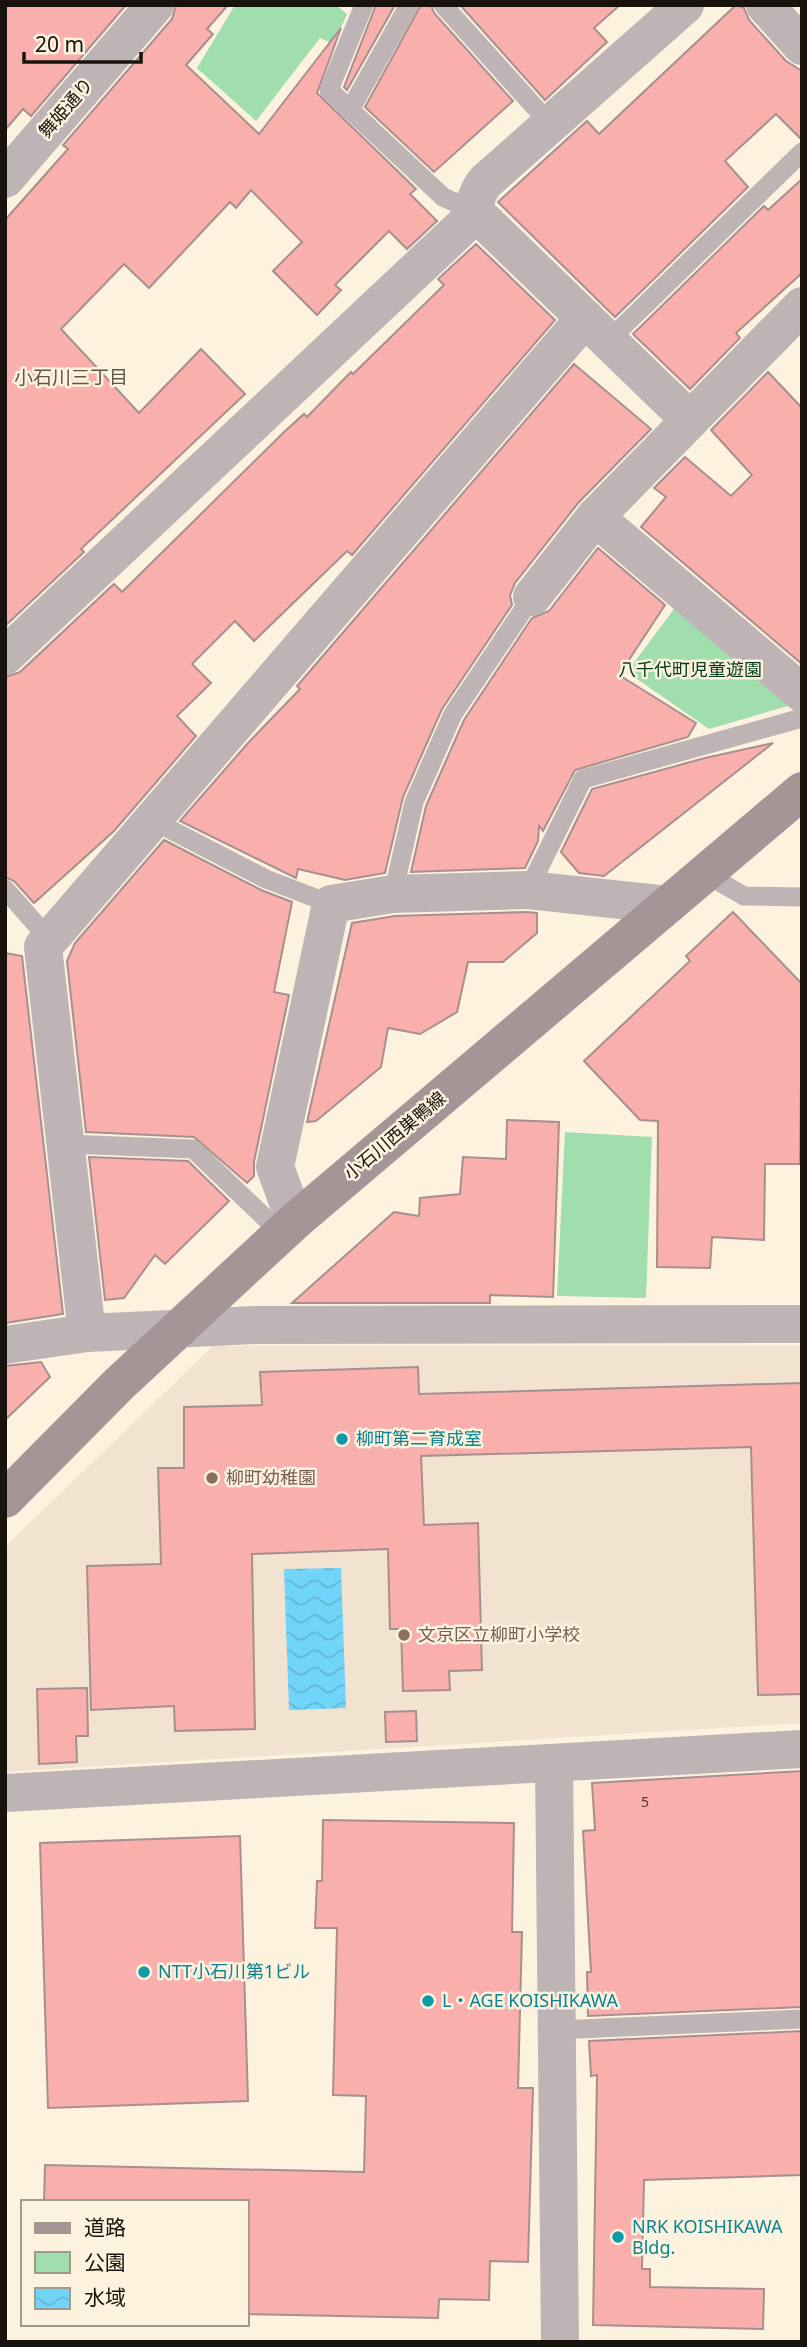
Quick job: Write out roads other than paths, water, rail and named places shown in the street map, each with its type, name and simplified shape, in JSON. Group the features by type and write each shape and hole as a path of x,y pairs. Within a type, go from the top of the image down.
{"main road":[{"name":"小石川西巣鴨線","path":"5,1499 178,1328 289,1228 802,791"}],"street":[{"name":"舞姫通り","path":"5,179 155,5"},
{"path":"5,656 463,226 474,211 479,188 485,182 685,5"},
{"path":"765,5 802,46"},
{"path":"474,211 690,420"},
{"path":"532,597 595,517 802,306"},
{"path":"87,1333 43,947 152,820 597,330"},
{"path":"595,517 802,693"},
{"path":"289,1228 275,1167 331,904 393,894 528,890 668,905"},
{"path":"5,1345 87,1333 255,1325 802,1324"},
{"path":"5,1793 802,1749"},
{"path":"554,1762 560,2342"}],"lane":[{"path":"364,5 329,90 443,197 474,211"},
{"path":"351,108 409,5"},
{"path":"443,5 550,124"},
{"path":"597,330 802,152"},
{"path":"393,894 414,802 453,714 532,597"},
{"path":"528,890 583,779 802,718"},
{"path":"152,820 266,879 331,904"},
{"path":"704,873 744,896 802,897"},
{"path":"5,889 49,939"},
{"path":"67,1144 193,1149 289,1228"},
{"path":"556,2030 802,2019"}],"water":[{"path":"341,1568 346,1708 289,1710 284,1569"}],"place":[{"name":"柳町第二育成室","path":"342,1439"},
{"name":"柳町幼稚園","path":"212,1478"},
{"name":"文京区立柳町小学校","path":"404,1635"},
{"name":"NTT小石川第1ビル","path":"144,1972"},
{"name":"L・AGE KOISHIKAWA","path":"428,2001"},
{"name":"NRK KOISHIKAWA Bldg.","path":"618,2237"}],"district":[{"name":"小石川三丁目","path":"71,377"}],"park label":[{"name":"八千代町児童遊園","path":"690,670"}]}
